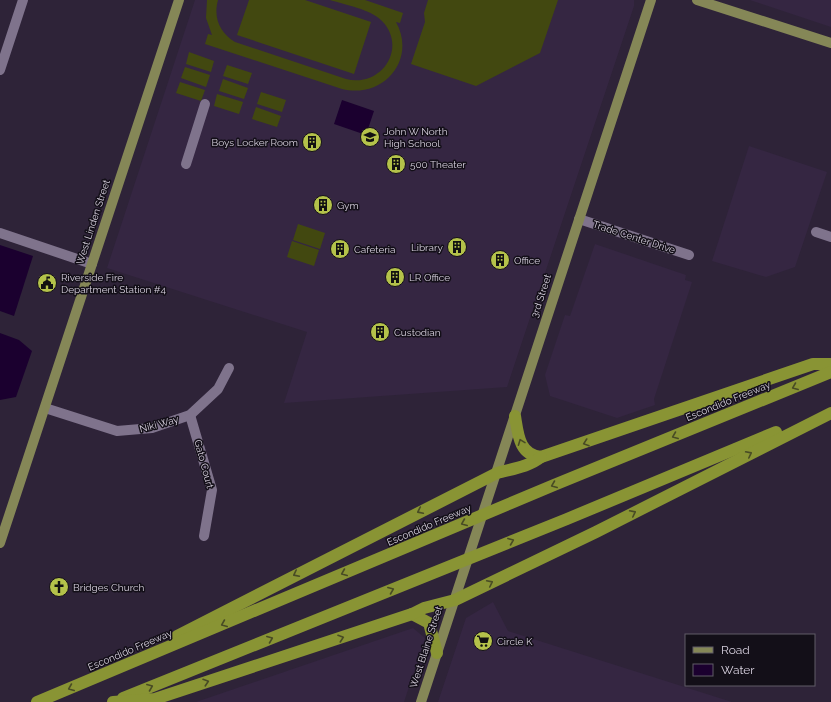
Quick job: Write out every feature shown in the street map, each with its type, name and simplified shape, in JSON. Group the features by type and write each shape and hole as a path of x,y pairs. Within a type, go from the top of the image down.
{"highway":[{"path":"105,673 285,579 495,478 536,461 541,457 813,364 831,364"},
{"name":"Escondido Freeway","path":"37,702 547,488 831,372"},
{"path":"113,702 567,519 831,410"},
{"path":"113,702 155,699 412,614 424,608 455,600 596,532 831,413"},
{"path":"515,416 520,441 524,448 533,456 541,457"},
{"path":"412,614 429,623 437,653"}],"main road":[{"name":"West Linden Street","path":"0,542 179,0"},
{"name":"3rd Street","path":"455,600 651,0"},
{"path":"697,0 831,43"},
{"name":"West Blaine Street","path":"421,702 455,600"}],"street":[{"path":"0,70 23,0"},
{"path":"186,164 205,104"},
{"name":"Trade Center Drive","path":"579,219 688,255"},
{"path":"816,232 831,237"},
{"path":"0,233 92,264"},
{"name":"Niki Way","path":"45,408 102,426 125,431 152,428 190,415 218,389 229,368"},
{"name":"Gato Court","path":"190,415 212,490 204,536"}],"shaded area":[{"name":"John W North High School","path":"195,0 634,0 634,6 507,387 284,403 307,332 107,268"},
{"path":"750,0 831,0 831,27"},
{"path":"749,146 827,172 795,267 766,277 712,261"},
{"path":"595,244 686,275 685,280 692,282 654,399 655,405 617,418 550,396 545,375 565,315 570,316"},
{"path":"493,602 508,631 732,702 438,702 466,618"},
{"path":"413,628 425,638 404,702 196,702"}],"green space":[{"path":"207,0 218,0 216,13 219,24 225,34 235,42 346,79 359,80 370,78 380,72 387,64 391,54 392,43 389,32 382,21 371,13 330,0 365,0 403,13 400,23 396,22 401,36 402,50 399,63 392,74 383,82 371,88 357,91 342,89 205,44 208,34 212,35 206,18"},
{"path":"249,0 305,0 371,22 354,74 237,35"},
{"path":"428,0 558,0 540,53 476,86 411,64 425,22 424,13"},
{"path":"189,52 214,61 211,72 186,64"},
{"path":"227,65 252,73 248,84 223,76"},
{"path":"185,67 210,75 206,87 181,78"},
{"path":"223,79 248,88 244,99 219,91"},
{"path":"180,82 205,90 201,101 176,93"},
{"path":"261,92 286,100 282,112 257,104"},
{"path":"217,94 243,102 239,114 214,106"},
{"path":"256,107 281,116 277,127 252,119"},
{"path":"298,224 325,233 320,249 293,240"},
{"path":"292,241 319,250 314,266 287,257"}],"water":[{"path":"342,100 374,111 366,135 334,124"},
{"path":"0,245 33,256 14,316 0,311"},
{"path":"0,333 19,340 32,351 16,397 0,400"}],"place":[{"name":"John W North High School","path":"370,137"},
{"name":"Boys Locker Room","path":"312,142"},
{"name":"500 Theater","path":"396,164"},
{"name":"Gym","path":"323,205"},
{"name":"Library","path":"457,247"},
{"name":"Cafeteria","path":"340,249"},
{"name":"Office","path":"500,260"},
{"name":"LR Office","path":"395,277"},
{"name":"Riverside Fire Department Station #4","path":"47,283"},
{"name":"Custodian","path":"380,332"},
{"name":"Bridges Church","path":"59,587"},
{"name":"Circle K","path":"483,641"}]}
